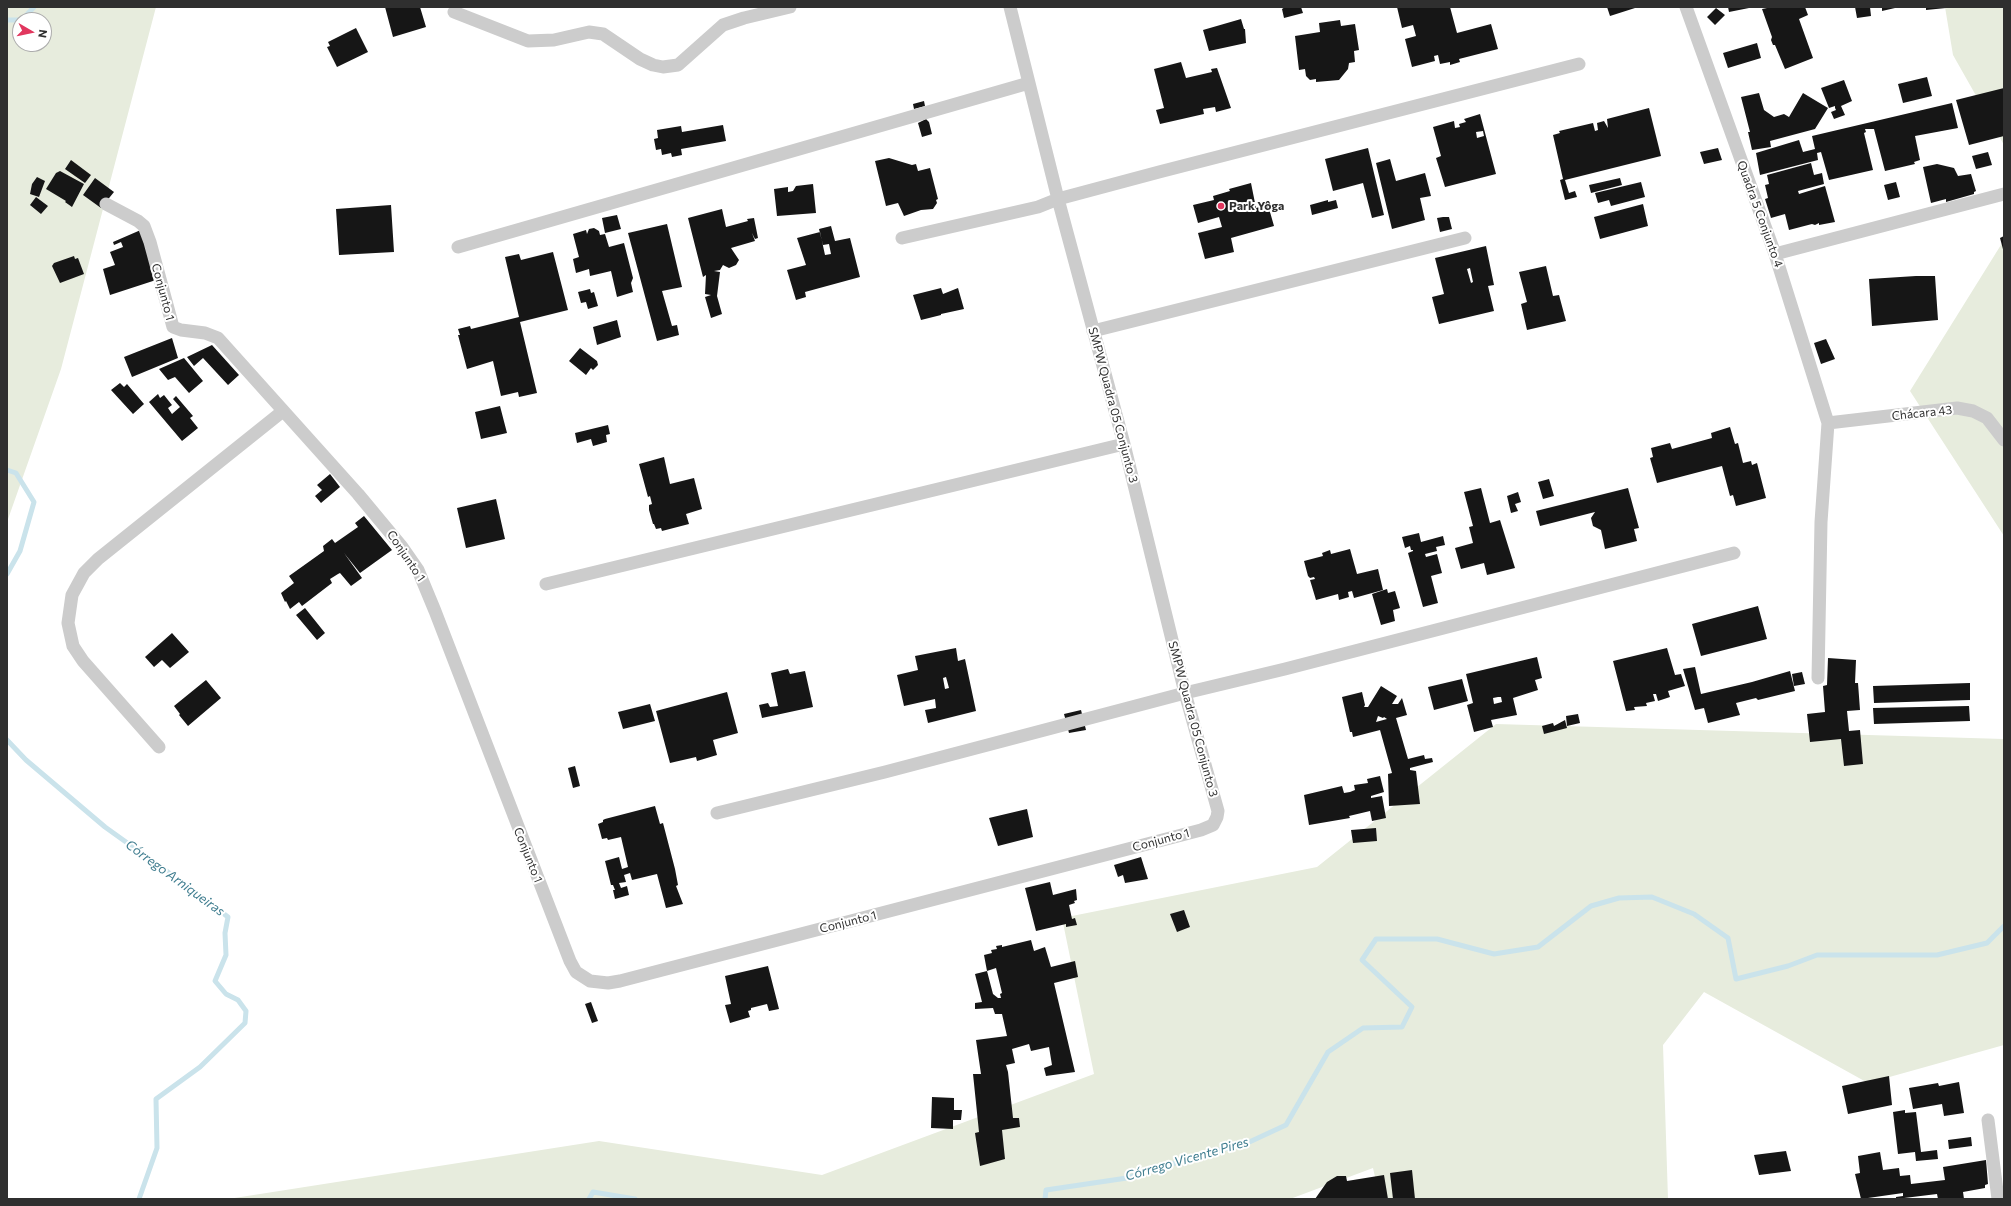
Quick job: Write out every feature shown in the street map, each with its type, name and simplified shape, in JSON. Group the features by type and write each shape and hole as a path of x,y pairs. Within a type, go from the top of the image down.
{"street":[{"path":"454,12 528,41 554,40 590,32 603,34 640,59 653,66 663,67 678,65 723,25 744,18 790,7"},
{"name":"SMPW Quadra 05 Conjunto 3","path":"1010,7 1058,199 1124,444 1185,693 1215,804"},
{"name":"Quadra 5 Conjunto 4","path":"1686,7 1775,254 1828,423"},
{"path":"902,238 1038,207 1058,199 1579,64"},
{"path":"458,248 1029,83"},
{"path":"1775,254 2004,194"},
{"name":"Conjunto 1","path":"106,204 138,221 144,226 173,327 181,330 205,333 218,338 388,529 418,570 570,961 576,972 590,980 608,983 620,981 1201,830 1213,825 1215,822 1218,811 1215,804"},
{"path":"1093,331 1465,238"},
{"name":"Chácara 43","path":"1828,423 1957,408 1973,411 1987,418 2004,440"},
{"path":"159,747 82,661 73,646 68,623 72,595 84,574 98,559 283,411"},
{"path":"1818,678 1821,522 1828,423"},
{"path":"546,584 1124,444"},
{"path":"717,813 885,772 1185,693 1285,669 1734,554"},
{"path":"1988,1120 1998,1199"}],"shaded area":[{"path":"7,7 156,7 61,369 7,522"},
{"path":"1945,7 2004,7 2004,145 1953,55"},
{"path":"2004,240 2004,536 1910,391"},
{"path":"1496,724 2004,739 2004,1045 1868,1083 1704,992 1663,1045 1668,1199 1380,1199 1373,1168 1290,1199 228,1199 599,1141 822,1175 1094,1074 1062,918 1317,867"}],"building":[{"path":"385,7 420,7 426,27 393,37"},
{"path":"1285,7 1301,7 1303,13 1284,18 1282,9"},
{"path":"1397,7 1450,7 1457,33 1491,24 1498,49 1459,59 1460,62 1450,65 1450,62 1440,64 1438,55 1434,56 1435,61 1412,67 1405,39 1416,36 1413,25 1402,28"},
{"path":"1607,7 1635,7 1635,8 1610,16"},
{"path":"1728,7 1749,7 1749,8 1729,12"},
{"path":"1772,7 1805,7 1808,15 1799,19 1813,58 1785,69 1775,45 1773,45 1771,40 1772,37 1762,9"},
{"path":"1855,7 1870,7 1871,16 1857,18"},
{"path":"1882,7 1894,7 1895,8 1882,11"},
{"path":"1926,7 1946,7 1946,8 1926,10"},
{"path":"1716,8 1725,15 1715,25 1707,17"},
{"path":"1241,19 1245,29 1246,43 1209,51 1203,30"},
{"path":"1340,20 1341,26 1355,24 1359,50 1354,51 1355,62 1349,63 1348,69 1339,80 1316,82 1316,79 1310,80 1306,76 1305,69 1299,70 1295,36 1320,32 1319,23"},
{"path":"356,28 368,52 337,67 327,47 330,46 328,42"},
{"path":"1757,43 1761,58 1728,68 1723,53"},
{"path":"1181,62 1186,78 1212,72 1211,69 1217,68 1231,108 1216,112 1215,107 1203,109 1204,114 1160,124 1156,110 1164,108 1154,69"},
{"path":"1927,77 1932,96 1903,103 1898,84"},
{"path":"1844,80 1852,101 1841,106 1845,115 1834,119 1831,112 1836,110 1835,106 1829,108 1821,88"},
{"path":"2004,88 2004,136 1969,145 1956,100"},
{"path":"1759,93 1764,110 1774,117 1784,114 1789,117 1803,93 1828,108 1815,129 1770,141 1771,147 1752,150 1748,132 1750,132 1741,97"},
{"path":"924,101 925,106 914,109 913,104"},
{"path":"1952,103 1958,128 1915,136 1920,160 1914,162 1915,164 1885,171 1874,129 1865,129 1866,132 1864,133 1873,170 1829,180 1821,152 1817,153 1818,160 1760,175 1756,153 1799,140 1803,152 1815,149 1812,136"},
{"path":"1649,108 1661,156 1565,180 1569,193 1575,191 1577,197 1565,200 1560,180 1563,179 1553,135 1560,133 1559,131 1593,123 1595,131 1598,130 1597,123 1604,121 1608,128 1607,119"},
{"path":"1480,114 1496,174 1445,187 1436,158 1441,156 1433,127 1454,121 1455,128 1460,127 1459,124 1466,122 1464,119","holes":["1483,131 1484,136 1477,138 1476,132"]},
{"path":"926,119 929,122 932,134 922,137 918,123"},
{"path":"723,125 726,141 681,149 682,155 672,157 671,153 662,155 661,149 656,150 654,139 658,138 657,130 681,126 682,132"},
{"path":"1368,148 1384,215 1372,218 1363,183 1333,191 1325,159"},
{"path":"1718,148 1722,160 1704,164 1700,152"},
{"path":"1988,152 1992,165 1976,169 1972,156"},
{"path":"889,158 912,165 916,164 918,171 930,168 938,199 936,200 937,203 933,209 921,210 904,216 898,203 886,206 875,161"},
{"path":"1390,159 1396,181 1425,173 1431,196 1420,198 1425,220 1392,229 1376,163"},
{"path":"71,160 91,175 85,183 65,169"},
{"path":"1811,163 1814,175 1822,173 1824,184 1798,191 1799,194 1825,186 1835,222 1819,225 1819,223 1815,225 1812,224 1789,230 1785,214 1771,218 1765,199 1768,198 1765,185 1769,184 1767,175"},
{"path":"1937,164 1954,168 1958,176 1971,174 1976,191 1974,194 1946,202 1946,199 1931,203 1923,167"},
{"path":"60,171 84,184 72,207 65,202 66,201 46,189 56,173"},
{"path":"37,177 45,181 39,197 30,194 32,184"},
{"path":"95,178 114,192 101,208 83,195"},
{"path":"1620,178 1622,185 1591,193 1589,185"},
{"path":"1641,182 1645,197 1611,206 1609,200 1598,203 1595,193"},
{"path":"1896,182 1900,197 1888,200 1884,185"},
{"path":"1251,183 1256,208 1268,205 1274,226 1231,238 1234,252 1205,259 1198,233 1222,227 1219,217 1198,223 1193,205 1214,200 1213,196 1230,191 1229,189"},
{"path":"813,184 816,213 777,216 774,189 788,187 788,192 793,191 796,186"},
{"path":"36,197 48,206 41,214 30,205"},
{"path":"1328,200 1328,202 1336,200 1338,208 1312,215 1310,205"},
{"path":"1643,204 1648,226 1600,239 1594,217"},
{"path":"391,205 394,252 339,255 336,209"},
{"path":"722,209 726,227 754,218 758,238 755,239 752,233 755,241 731,248 739,260 736,265 729,268 723,265 720,270 714,271 720,272 717,296 722,314 711,318 705,297 711,295 705,294 706,275 703,277 688,218"},
{"path":"617,215 621,229 605,233 602,218"},
{"path":"1449,217 1452,229 1440,232 1437,218"},
{"path":"667,224 682,287 662,291 672,326 677,325 679,335 657,341 628,233"},
{"path":"831,226 835,241 850,238 860,277 805,292 806,297 796,300 787,270 806,265 797,238 820,232 819,229","holes":["829,244 831,254 825,255 823,245"]},
{"path":"594,228 599,231 600,235 605,234 609,247 624,243 633,278 631,283 633,292 617,297 611,271 590,276 589,269 576,273 573,259 579,257 573,234 586,230 587,234 589,229"},
{"path":"143,229 156,280 110,295 103,269 115,265 110,252 123,247 121,242 114,245 113,242"},
{"path":"2004,236 2004,253 2000,238"},
{"path":"1486,246 1494,285 1488,286 1494,311 1439,324 1432,297 1444,294 1435,258","holes":["1470,268 1473,282 1471,283 1467,269"]},
{"path":"553,252 568,310 520,322 537,393 519,397 518,392 501,396 493,361 467,369 458,335 460,335 458,329 470,326 471,329 519,317 505,257 519,254 521,260"},
{"path":"74,256 75,259 78,258 84,274 60,283 52,266 54,263"},
{"path":"1546,266 1553,296 1559,295 1566,321 1527,330 1521,304 1527,302 1519,272"},
{"path":"1935,276 1938,320 1872,326 1869,279"},
{"path":"941,288 943,294 958,288 964,309 921,320 913,295"},
{"path":"590,289 591,293 594,292 598,306 588,309 586,302 581,303 578,292"},
{"path":"617,320 621,337 597,345 593,327"},
{"path":"172,338 178,358 132,377 124,357"},
{"path":"1826,339 1835,359 1821,364 1814,343"},
{"path":"212,345 239,375 228,385 203,358 194,366 187,357"},
{"path":"580,348 597,361 598,365 593,370 591,368 586,375 569,361"},
{"path":"184,358 203,381 189,393 175,377 168,380 159,369"},
{"path":"120,383 124,387 127,384 144,404 133,414 111,390"},
{"path":"158,394 160,398 164,395 172,405 168,408 172,414 180,407 173,399 176,396 193,416 190,418 198,428 182,441 149,402"},
{"path":"500,406 507,433 481,439 475,412"},
{"path":"608,425 610,434 606,435 607,442 593,446 591,439 577,443 575,433"},
{"path":"1730,427 1735,444 1738,443 1743,463 1751,461 1752,465 1757,463 1766,498 1736,506 1733,495 1730,496 1722,466 1657,483 1650,458 1653,457 1651,448 1670,443 1672,449 1712,438 1711,433"},
{"path":"664,457 670,484 694,478 702,509 686,514 689,524 662,531 661,528 656,529 653,524 649,510 649,505 652,504 650,496 648,497 639,464"},
{"path":"330,474 340,487 321,503 315,496 322,490 317,485"},
{"path":"1549,479 1554,496 1543,499 1538,482"},
{"path":"1481,488 1490,523 1500,520 1515,568 1487,575 1484,563 1461,569 1455,548 1473,543 1469,527 1473,526 1464,492"},
{"path":"1628,488 1639,528 1634,529 1637,541 1605,549 1601,530 1593,526 1591,518 1595,512 1540,526 1536,511"},
{"path":"1518,492 1521,502 1515,504 1518,511 1511,513 1507,496"},
{"path":"496,499 505,539 466,548 457,508"},
{"path":"364,516 392,550 360,573 344,553 362,578 351,586 340,573 330,579 332,583 302,606 299,602 290,609 281,593 294,583 289,576 324,551 323,546 332,539 335,543 358,527 355,523"},
{"path":"1419,533 1421,542 1443,536 1445,545 1436,547 1437,551 1425,554 1426,557 1437,554 1442,573 1431,576 1438,603 1423,607 1408,553 1413,550 1411,550 1410,546 1405,548 1402,537"},
{"path":"1350,549 1357,574 1378,569 1383,590 1354,598 1352,591 1348,592 1349,597 1339,600 1338,594 1316,600 1310,580 1315,579 1314,577 1310,578 1308,576 1304,561 1323,556 1322,553 1330,550 1331,554"},
{"path":"1387,589 1388,593 1395,591 1400,608 1393,610 1395,621 1381,625 1372,594"},
{"path":"1758,606 1767,639 1701,656 1692,624"},
{"path":"305,608 325,633 317,640 296,615"},
{"path":"172,633 189,652 170,668 162,660 154,667 145,657"},
{"path":"956,648 958,661 965,659 976,711 928,723 925,710 936,708 935,699 904,706 897,675 918,670 915,656","holes":["946,677 949,688 945,689 943,678"]},
{"path":"1667,648 1675,675 1681,674 1685,686 1668,691 1670,697 1658,701 1656,694 1653,694 1655,701 1646,703 1647,706 1634,707 1635,710 1626,711 1613,661"},
{"path":"1537,657 1542,678 1535,680 1538,690 1513,698 1517,715 1491,720 1493,727 1474,732 1467,705 1473,703 1466,674","holes":["1501,697 1502,702 1494,704 1493,698"]},
{"path":"1828,658 1856,660 1855,683 1858,683 1860,710 1847,711 1849,731 1860,730 1863,764 1844,766 1841,739 1810,742 1807,714 1825,712 1823,686 1827,685"},
{"path":"1695,667 1701,694 1790,671 1795,691 1758,700 1756,698 1736,703 1740,715 1708,723 1704,708 1695,710 1683,669"},
{"path":"788,669 790,674 805,671 813,707 762,718 759,705 768,703 770,707 778,706 771,673"},
{"path":"1802,672 1805,684 1794,686 1792,674"},
{"path":"1462,679 1468,701 1434,710 1428,687"},
{"path":"206,680 221,698 188,726 174,706"},
{"path":"1970,683 1970,700 1874,703 1873,686"},
{"path":"1381,686 1397,696 1392,704 1398,704 1402,698 1407,715 1396,718 1408,759 1424,755 1425,759 1432,758 1433,762 1410,768 1410,770 1416,771 1420,804 1389,806 1388,774 1392,773 1380,730 1353,737 1352,732 1350,732 1342,697 1362,692 1365,705 1364,707 1368,707","holes":["1378,716 1384,717 1387,719 1376,722"]},
{"path":"727,692 738,733 713,740 717,755 697,761 696,757 670,763 656,711"},
{"path":"650,704 655,721 623,729 618,712"},
{"path":"1969,706 1970,721 1874,724 1873,708"},
{"path":"1081,710 1086,730 1069,733 1064,714"},
{"path":"1578,714 1580,723 1567,726 1566,716"},
{"path":"1565,720 1567,728 1544,734 1542,726 1553,723 1554,726"},
{"path":"575,766 580,786 573,788 568,768"},
{"path":"1380,776 1384,792 1371,796 1371,798 1382,796 1386,818 1372,821 1370,811 1349,816 1350,818 1309,825 1304,795 1342,786 1344,793 1350,792 1355,790 1354,785 1368,783 1367,779"},
{"path":"655,806 660,824 663,823 675,869 678,885 676,886 683,904 666,908 657,874 632,880 630,873 624,875 626,882 619,883 621,888 627,886 629,895 615,899 613,890 615,890 613,885 611,885 605,861 619,857 622,869 628,867 621,837 608,840 607,838 602,839 598,824 603,822 605,819"},
{"path":"1027,809 1033,837 998,846 989,818"},
{"path":"1376,828 1377,841 1353,843 1351,830"},
{"path":"1141,857 1148,879 1125,883 1123,875 1118,877 1114,865"},
{"path":"1050,882 1053,895 1076,889 1077,900 1074,901 1075,903 1069,905 1072,919 1075,918 1077,925 1066,927 1066,924 1036,931 1025,888"},
{"path":"1184,910 1190,927 1177,932 1170,914"},
{"path":"1031,940 1034,951 1045,947 1051,967 1075,961 1078,977 1054,983 1075,1072 1046,1076 1044,1068 1052,1065 1049,1047 1031,1051 1029,1044 1012,1049 1015,1063 1006,1065 1013,1118 1019,1118 1020,1127 1002,1130 1005,1159 980,1166 975,1133 979,1132 973,1074 981,1074 976,1040 1007,1036 1002,1014 995,1014 993,1008 975,1009 975,1003 982,1002 975,974 987,971 984,955 992,953 991,950 997,949 996,946 1002,945 1002,947","holes":["996,968 1002,993 1000,994 1001,998 998,998 993,994 987,971"]},
{"path":"768,966 779,1009 769,1011 767,1004 751,1008 751,1010 748,1011 750,1017 730,1023 725,1005 731,1004 725,976"},
{"path":"591,1002 598,1021 592,1023 585,1004"},
{"path":"1889,1076 1892,1105 1848,1114 1842,1086"},
{"path":"1959,1082 1964,1113 1944,1116 1942,1104 1913,1109 1909,1088 1938,1083 1939,1086"},
{"path":"932,1097 954,1098 954,1110 962,1110 961,1120 953,1120 953,1129 931,1128"},
{"path":"1905,1110 1905,1113 1916,1112 1921,1152 1937,1150 1938,1159 1916,1161 1915,1152 1898,1154 1893,1112"},
{"path":"1971,1137 1972,1146 1949,1149 1948,1140"},
{"path":"1786,1151 1791,1171 1759,1175 1754,1155"},
{"path":"1880,1152 1883,1170 1899,1168 1900,1176 1910,1175 1911,1184 1945,1180 1943,1167 1986,1160 1988,1184 1985,1185 1985,1188 1963,1192 1964,1199 1938,1199 1937,1194 1896,1199 1896,1197 1903,1196 1903,1193 1861,1199 1855,1174 1860,1173 1858,1156"},
{"path":"1412,1170 1415,1199 1393,1199 1390,1173"},
{"path":"1384,1175 1388,1199 1315,1199 1327,1182 1337,1176 1346,1176 1347,1181"}],"waterway":[{"name":"Córrego Arniqueiras","path":"7,20 22,20 34,7"},
{"name":"Córrego Arniqueiras","path":"7,470 16,473 34,502 20,551 7,574"},
{"name":"Córrego Arniqueiras","path":"7,740 26,760 105,827 228,917 225,933 226,955 215,981 226,994 238,1000 246,1011 245,1023 200,1067 156,1099 157,1148 139,1199"},
{"name":"Córrego Vicente Pires","path":"1045,1199 1046,1190 1127,1178 1207,1153 1245,1144 1286,1125 1328,1052 1363,1028 1402,1027 1412,1007 1362,960 1376,939 1437,939 1494,954 1538,947 1591,906 1619,898 1652,897 1694,914 1728,938 1736,979 1788,966 1817,955 1937,955 1987,943 2004,926"},
{"name":"Córrego Vicente Pires","path":"589,1199 593,1192 635,1199"}],"place":[{"name":"Park Yôga","path":"1221,206"}]}
